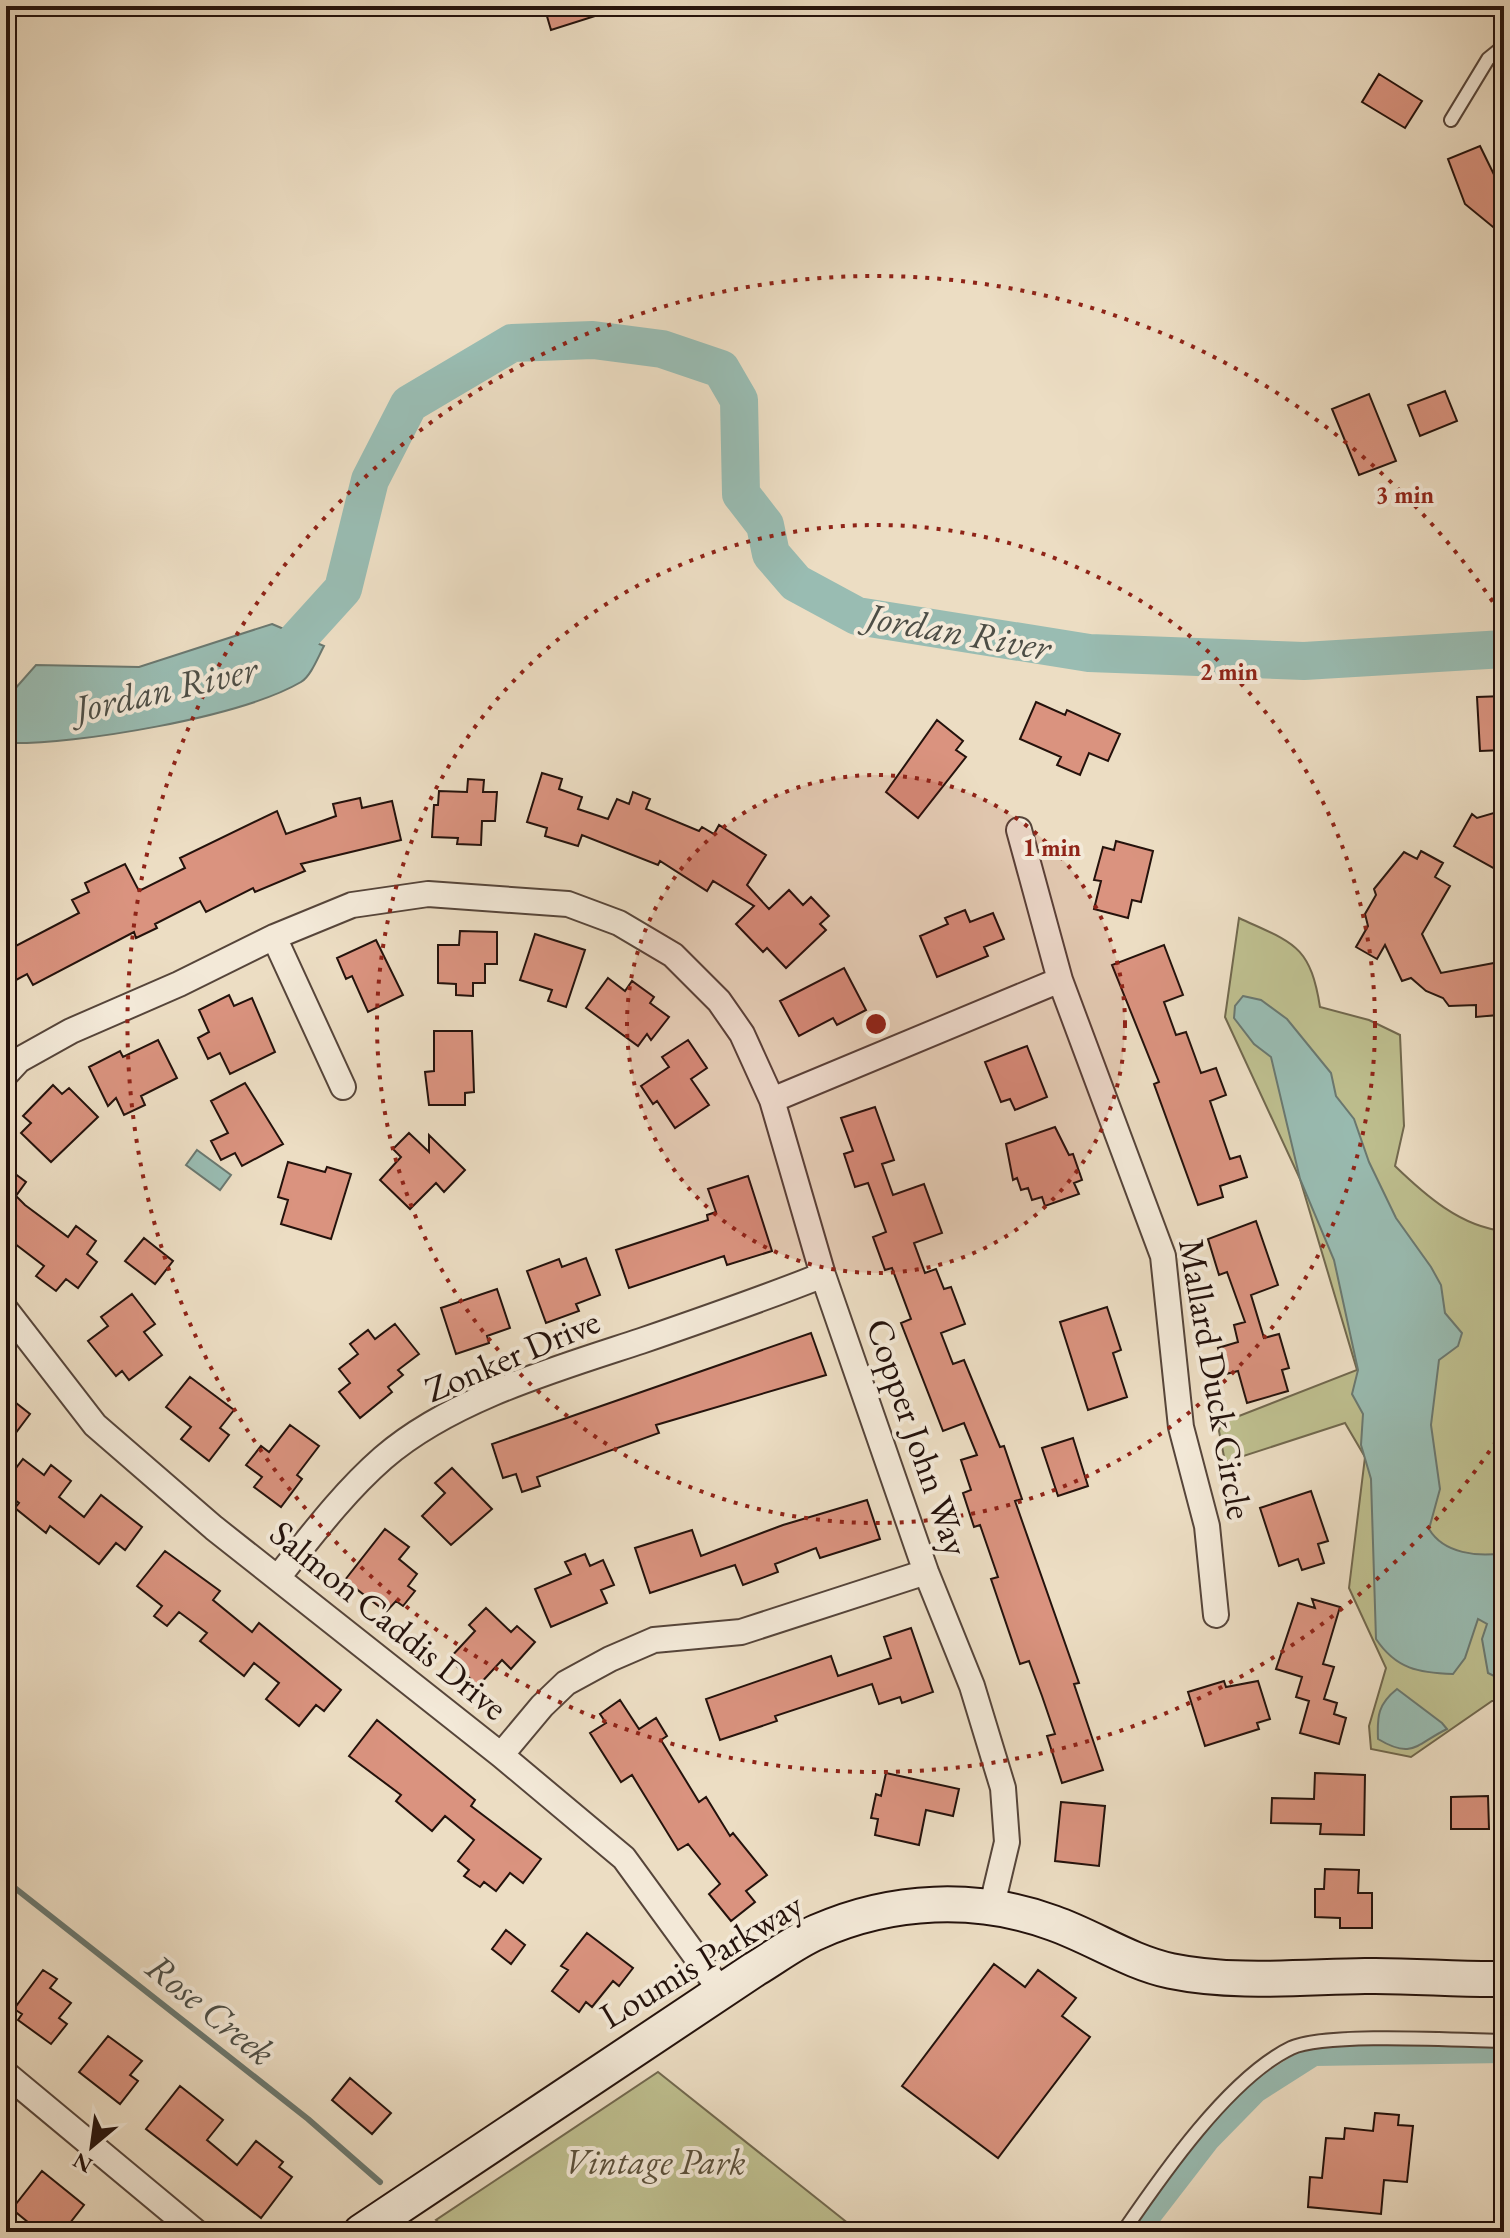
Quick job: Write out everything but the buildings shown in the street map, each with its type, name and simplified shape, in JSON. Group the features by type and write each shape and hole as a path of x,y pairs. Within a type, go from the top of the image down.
{"street":[{"name":"Mallard Duck Circle","path":"1019,830 1060,980 1163,1256 1181,1427 1207,1526 1216,1615"},
{"name":"Copper John Way","path":"6,1074 19,1060 71,1031 179,984 274,937 352,905 428,894 568,904 619,923 673,955 719,1001 742,1034 772,1100 823,1275 926,1572 972,1686 1003,1788 1007,1842 992,1905"},
{"path":"274,937 343,1087"},
{"path":"772,1100 1060,980"},
{"name":"Zonker Drive","path":"279,1576 328,1514 384,1457 446,1416 534,1376 722,1314 823,1275"},
{"name":"Salmon Caddis Drive","path":"6,1310 95,1425 214,1528 279,1576 624,1858 721,1991"},
{"path":"501,1755 542,1706 566,1683 654,1640 741,1632 926,1572"},
{"name":"Loumis Parkway","path":"361,2232 721,1991 816,1932 875,1912 927,1905 992,1905 1054,1923 1124,1955 1171,1971 1275,1979 1369,1976 1504,1979"},
{"path":"6,2074 196,2232"}],"lane":[{"path":"1451,120 1488,59 1504,46"},
{"path":"1123,2232 1154,2187 1239,2086 1292,2047 1343,2040 1504,2041"}],"green space":[{"path":"1239,918 1296,948 1311,970 1320,1007 1369,1020 1400,1035 1404,1126 1395,1166 1445,1208 1473,1223 1504,1231 1504,1701 1492,1701 1411,1757 1371,1749 1369,1726 1386,1668 1349,1588 1365,1457 1345,1423 1225,1462 1219,1431 1221,1423 1357,1370 1300,1179 1225,1017"},
{"name":"Vintage Park","path":"658,2072 859,2232 449,2232 436,2220"}],"water":[{"path":"272,624 324,646 305,679 274,695 200,717 115,734 6,743 6,699 36,665 139,667"},
{"path":"1243,996 1261,1000 1287,1019 1331,1073 1336,1096 1354,1119 1369,1162 1396,1218 1431,1267 1441,1285 1445,1313 1462,1333 1458,1346 1439,1360 1431,1425 1440,1489 1429,1529 1452,1549 1483,1554 1504,1553 1504,1681 1488,1673 1482,1639 1487,1624 1478,1619 1465,1658 1453,1674 1419,1670 1400,1663 1376,1639 1371,1479 1361,1445 1363,1414 1352,1394 1358,1370 1334,1260 1300,1179 1271,1057 1254,1044 1234,1018 1235,1006"},
{"path":"197,1150 231,1175 220,1190 186,1165"},
{"path":"1397,1689 1447,1729 1414,1748 1399,1748 1378,1739 1380,1711"}],"waterway":[{"name":"Jordan River","path":"262,667 275,664 343,589 370,480 409,404 512,343 593,340 662,349 721,369 739,400 741,494 765,525 771,554 796,583 857,616 1089,653 1304,661 1504,649"},
{"name":"Rose Creek","path":"6,1881 308,2119 380,2182"},
{"path":"1138,2232 1209,2140 1256,2092 1314,2055 1504,2052"},
{"name":"Rose Creek","path":"430,2226 437,2232"}]}
